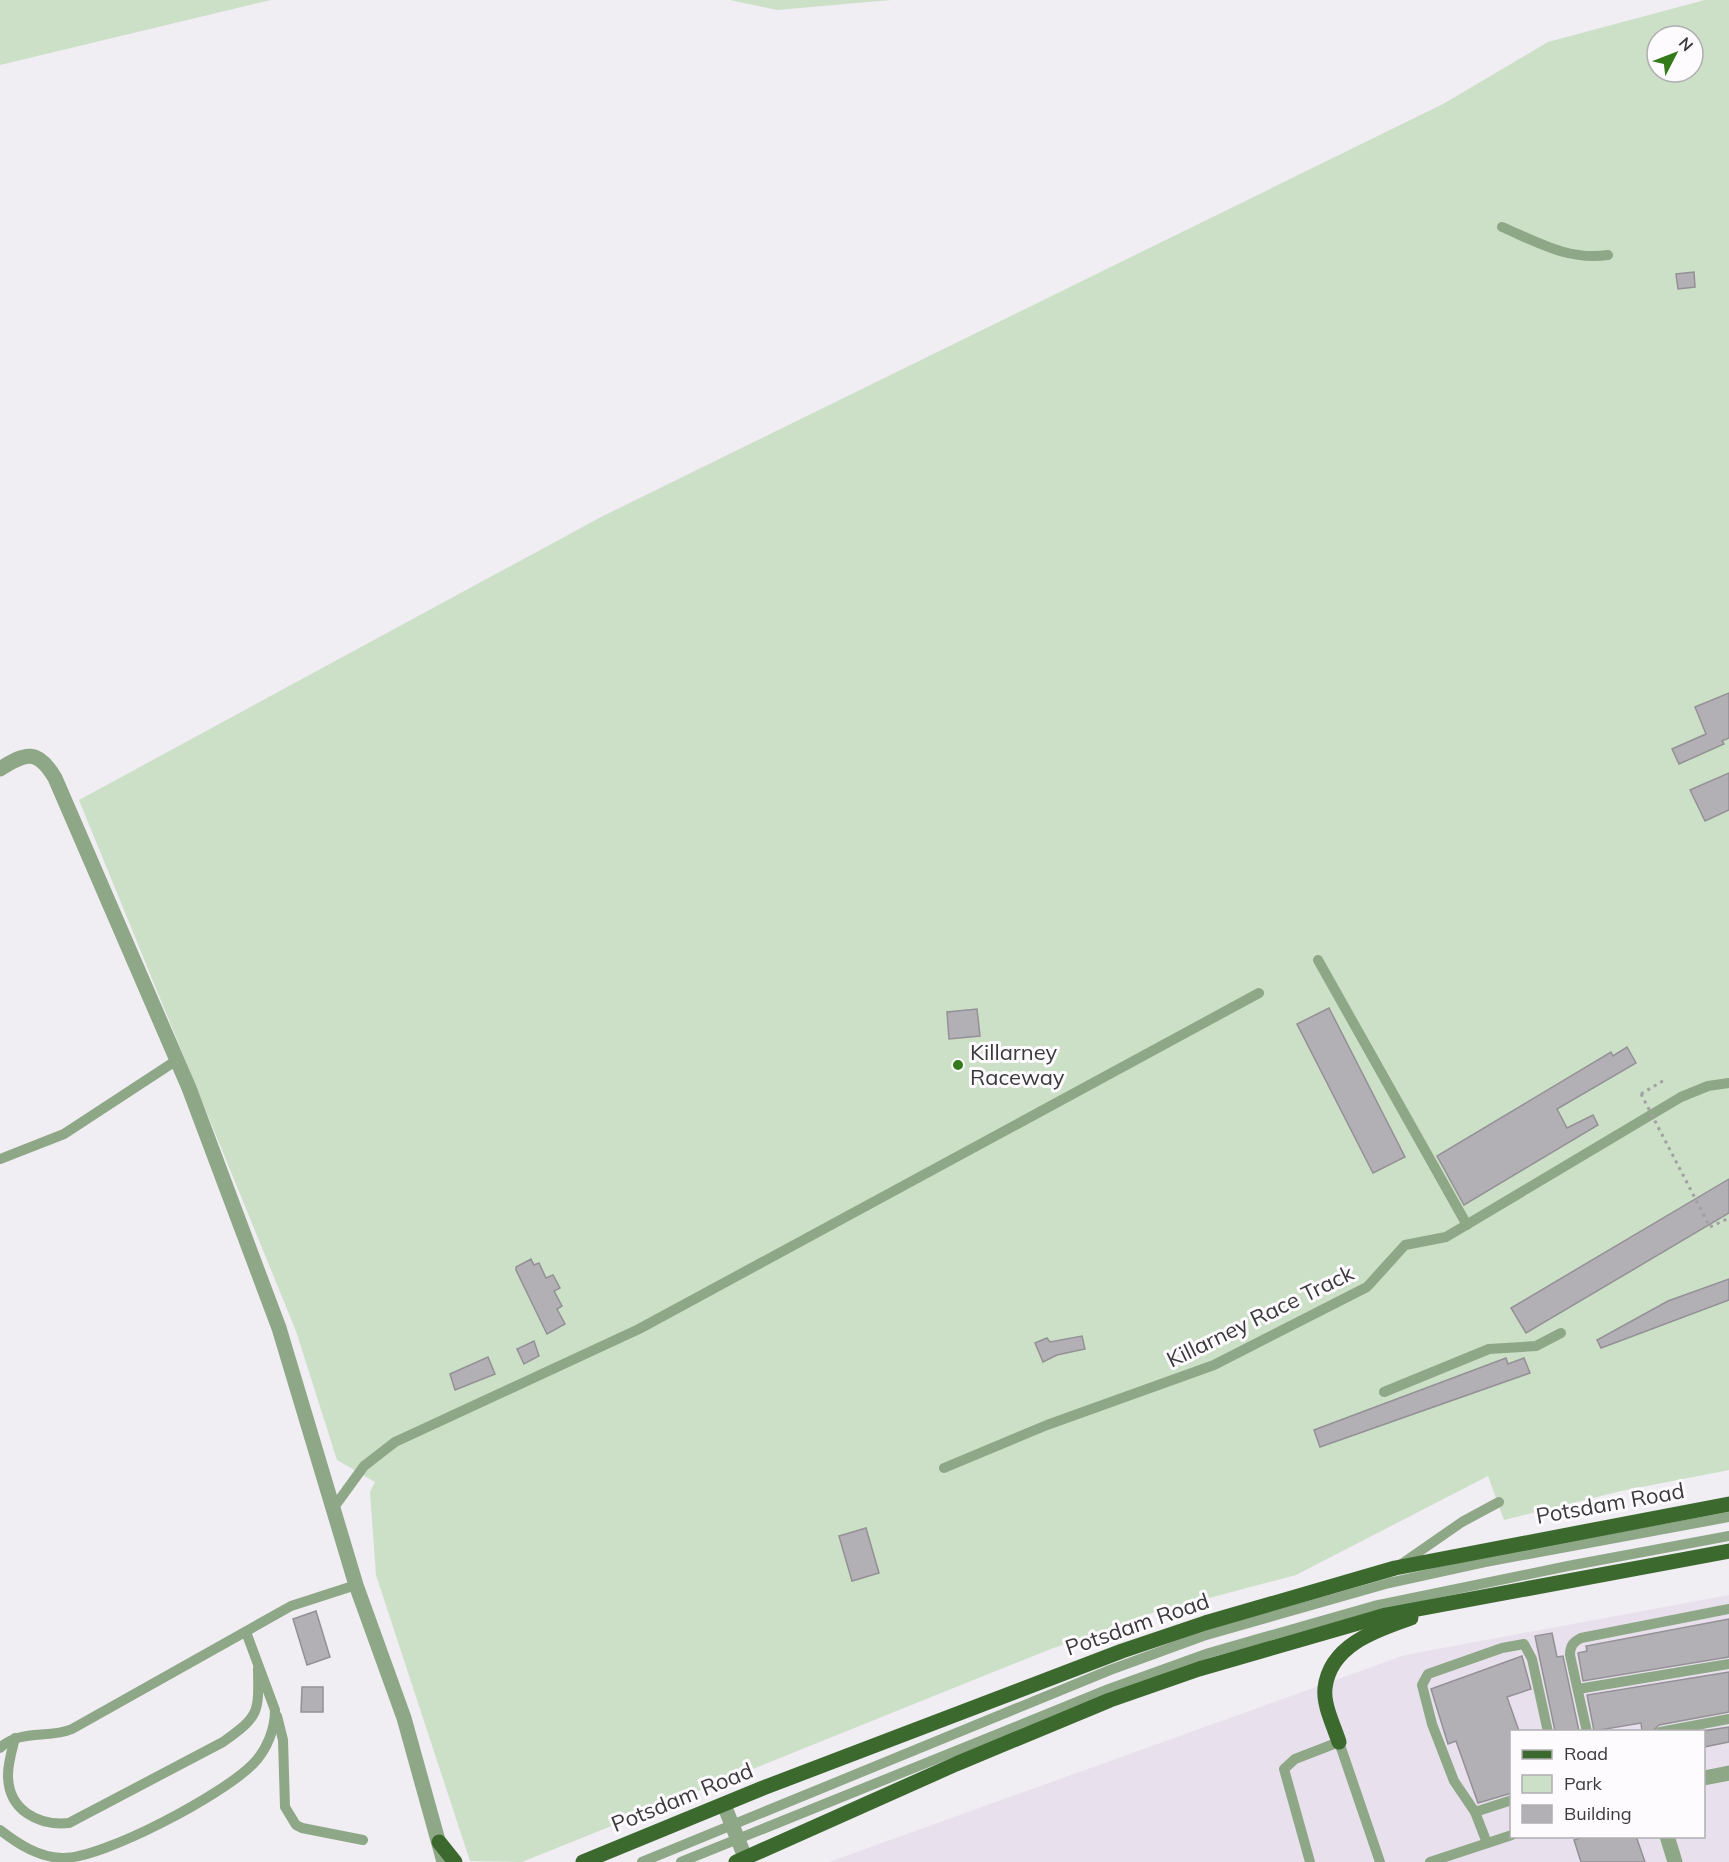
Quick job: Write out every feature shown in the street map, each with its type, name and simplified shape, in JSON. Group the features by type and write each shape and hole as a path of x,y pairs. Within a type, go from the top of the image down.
{"main road":[{"name":"Potsdam Road","path":"582,1862 1122,1651 1288,1597 1395,1569 1729,1504"},
{"path":"743,1861 956,1764 1110,1700 1284,1642 1386,1615 1729,1551"},
{"path":"1339,1742 1324,1689 1328,1674 1339,1656 1353,1643 1375,1631 1453,1602"},
{"path":"440,1842 455,1862"}],"street":[{"path":"0,769 24,755 41,759 49,768 177,1060 279,1328 356,1585 404,1718 444,1862"},
{"path":"1705,1778 1729,1773"},
{"path":"724,1805 743,1861"},
{"path":"1668,1838 1675,1862"}],"lane":[{"path":"1502,227 1571,256 1588,258 1608,255"},
{"path":"1318,960 1467,1225"},
{"path":"332,1509 364,1466 395,1442 639,1329 1259,993"},
{"path":"0,1159 64,1134 177,1060"},
{"name":"Killarney Race Track","path":"944,1468 1047,1425 1214,1365 1366,1287 1404,1245 1446,1238 1681,1097 1708,1086 1729,1083"},
{"path":"1384,1392 1489,1349 1536,1346 1561,1333"},
{"path":"1395,1569 1462,1522 1499,1502"},
{"path":"681,1862 735,1833 1110,1670 1246,1623 1389,1583 1485,1562 1729,1517"},
{"path":"642,1862 735,1833 1109,1689 1209,1653 1374,1606 1729,1536"},
{"path":"0,1748 15,1738 53,1736 72,1729 291,1606 356,1585"},
{"path":"1587,1730 1570,1649 1581,1638 1729,1609"},
{"path":"246,1632 257,1657 282,1733 285,1807 289,1817 302,1828 363,1840"},
{"path":"1487,1843 1475,1812 1454,1781 1432,1724 1422,1685 1426,1676 1502,1648 1524,1644 1532,1659 1548,1730"},
{"path":"15,1738 8,1777 14,1799 32,1818 56,1824 69,1823 223,1742 252,1720 258,1699 257,1657"},
{"path":"1578,1689 1729,1664"},
{"path":"0,1830 33,1851 60,1858 86,1856 110,1847 212,1796 240,1775 255,1762 265,1747 275,1722 275,1710"},
{"path":"1666,1730 1729,1719"},
{"path":"1310,1862 1284,1769 1294,1759 1339,1742 1380,1862"},
{"path":"1475,1812 1510,1801"},
{"path":"1430,1862 1510,1836"}],"path":[{"path":"1666,1079 1641,1094 1710,1227 1729,1218"}],"shaded area":[{"path":"1729,1595 1729,1862 829,1862 1405,1655"}],"green space":[{"path":"0,0 271,0 0,65"},
{"path":"730,0 891,0 777,10"},
{"name":"Killarney Raceway","path":"1705,0 1729,0 1729,1470 1621,1491 1504,1520 1488,1476 1296,1575 1149,1614 1048,1650 522,1862 470,1861 376,1575 370,1492 375,1482 337,1460 296,1331 79,800 601,517 1443,104 1548,42"}],"building":[{"path":"1694,272 1695,287 1678,289 1676,274"},
{"path":"1729,693 1729,738 1722,741 1724,744 1679,764 1672,749 1706,734 1695,707"},
{"path":"1729,773 1729,810 1705,821 1690,790"},
{"path":"1329,1008 1405,1157 1373,1173 1297,1024"},
{"path":"977,1009 980,1036 949,1039 947,1012"},
{"path":"1627,1047 1636,1063 1557,1109 1567,1128 1593,1115 1598,1125 1464,1205 1437,1156 1611,1052 1613,1056"},
{"path":"1729,1179 1729,1213 1526,1333 1511,1308"},
{"path":"531,1259 534,1265 539,1263 546,1278 553,1275 560,1288 554,1291 562,1306 557,1309 565,1324 547,1334 516,1270 516,1267"},
{"path":"1729,1279 1729,1300 1601,1348 1597,1340 1668,1301"},
{"path":"1082,1336 1085,1349 1057,1355 1043,1362 1035,1343 1047,1338 1050,1342"},
{"path":"534,1341 539,1356 524,1364 517,1349"},
{"path":"488,1357 495,1374 455,1390 450,1374"},
{"path":"1506,1358 1508,1364 1524,1358 1530,1373 1320,1447 1314,1430"},
{"path":"866,1528 879,1573 852,1581 839,1536"},
{"path":"316,1611 330,1657 307,1665 293,1619"},
{"path":"1729,1619 1729,1657 1583,1681 1578,1653 1587,1651 1586,1646"},
{"path":"1552,1633 1557,1657 1563,1656 1579,1730 1555,1730 1535,1636"},
{"path":"1522,1656 1531,1689 1507,1697 1519,1730 1510,1730 1510,1794 1478,1803 1456,1741 1448,1744 1431,1689"},
{"path":"1729,1672 1729,1712 1659,1725 1654,1730 1642,1730 1641,1723 1594,1730 1587,1695"},
{"path":"302,1687 323,1687 323,1712 301,1712"},
{"path":"1729,1727 1729,1742 1705,1747 1705,1731"},
{"path":"1637,1838 1645,1862 1581,1862 1574,1840"}],"place":[{"name":"Killarney Raceway","path":"958,1065"}]}
